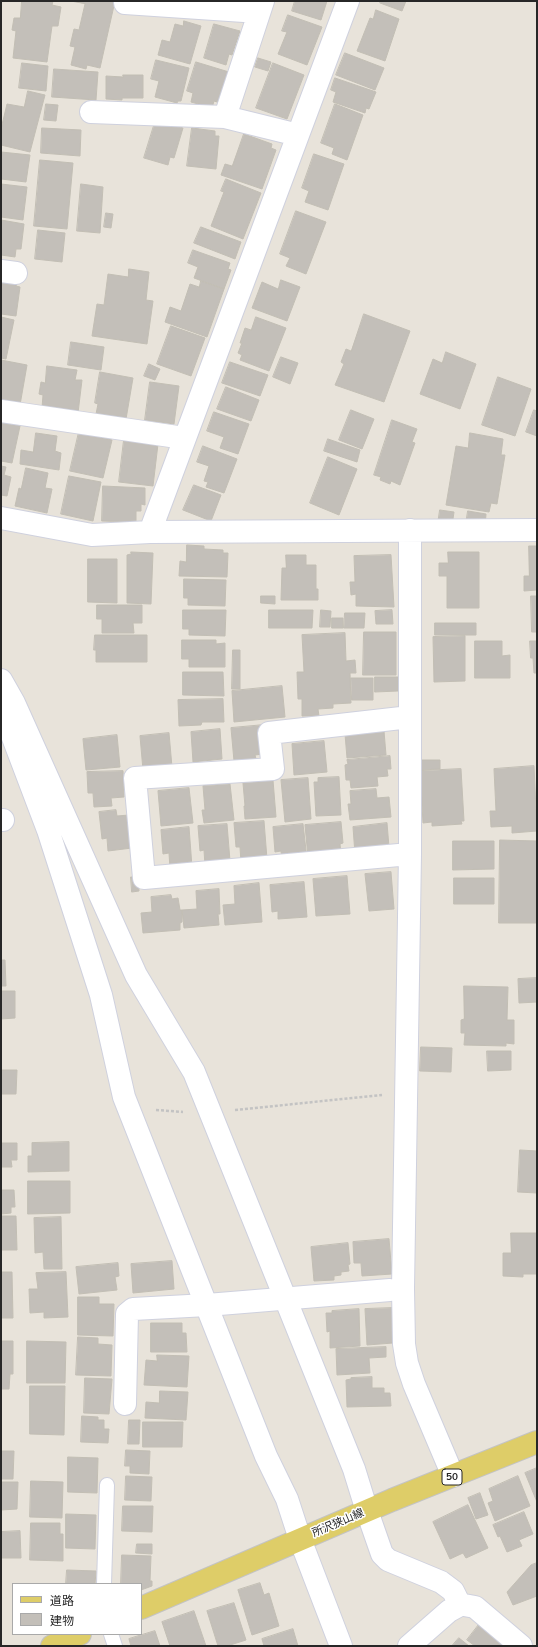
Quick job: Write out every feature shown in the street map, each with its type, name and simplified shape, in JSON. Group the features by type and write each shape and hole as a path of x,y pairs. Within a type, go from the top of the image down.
{"main road":[{"name":"所沢狭山線","path":"142,1608 300,1539 537,1442"},
{"path":"52,1646 78,1635"}],"street":[{"path":"150,532 348,1"},
{"path":"125,3 261,7 225,117"},
{"path":"90,112 225,117 298,135"},
{"path":"1,411 184,438"},
{"path":"1,518 92,535 150,532 537,530"},
{"path":"410,530 410,854 403,1289 404,1344 407,1363 414,1384 453,1476"},
{"path":"1,680 14,703 136,975 194,1072 284,1299 354,1469 382,1554 388,1560 441,1582 449,1587 460,1605"},
{"path":"1,706 48,830 101,995 128,1110 266,1456 287,1499 300,1539 341,1646"},
{"path":"410,717 269,733 273,770 135,778 144,878 410,854"},
{"path":"125,1404 127,1314 133,1309 207,1305 390,1290"},
{"path":"409,1646 449,1611 460,1605 475,1607 521,1646"}],"lane":[{"path":"104,1583 107,1484"},
{"path":"111,1635 114,1646"}],"path":[{"path":"128,1110 138,1109 210,1113 406,1094"}],"building":[{"path":"22,1 53,1 52,5 61,7 58,26 52,26 47,62 13,58 16,31 12,30 14,18 20,18"},
{"path":"71,1 115,1 100,68 87,65 86,69 71,65 75,47 70,46 74,29 79,30 85,4"},
{"path":"295,1 327,1 321,20 292,11"},
{"path":"381,1 406,1 402,11 380,3"},
{"path":"376,10 399,19 385,61 357,51 370,18 373,19"},
{"path":"288,15 322,27 307,65 278,54 287,32 282,31"},
{"path":"184,21 201,26 190,64 158,55 162,40 170,42 175,24 183,26"},
{"path":"214,24 240,31 232,55 229,54 226,65 204,58"},
{"path":"345,53 384,68 375,90 336,75"},
{"path":"258,58 271,62 268,71 255,67"},
{"path":"156,60 189,68 181,101 178,101 177,103 155,97 159,81 151,79"},
{"path":"196,62 229,72 220,103 214,101 212,108 191,102 193,93 187,91"},
{"path":"22,63 48,66 46,91 19,88"},
{"path":"273,63 304,75 287,119 256,108"},
{"path":"54,69 98,72 96,100 52,97"},
{"path":"123,75 143,75 143,98 122,98 122,100 106,99 106,76 123,77"},
{"path":"335,78 376,92 369,109 366,108 365,113 333,102 336,92 331,90"},
{"path":"28,91 45,95 30,152 1,145 1,129 7,104 24,107"},
{"path":"46,104 58,105 56,121 44,120"},
{"path":"335,104 363,115 347,160 332,154 334,148 321,143"},
{"path":"156,119 183,128 174,158 170,157 168,165 144,158"},
{"path":"42,128 81,130 80,156 41,153"},
{"path":"192,128 215,131 215,136 219,136 216,169 187,166"},
{"path":"244,134 272,144 271,148 276,150 262,189 221,175 225,164 232,166"},
{"path":"1,152 30,155 26,182 1,179"},
{"path":"314,154 344,164 328,210 305,202 309,191 302,188"},
{"path":"40,160 73,163 67,229 34,226"},
{"path":"226,179 261,193 243,239 211,226 224,192 221,191"},
{"path":"1,184 27,187 23,220 1,217"},
{"path":"81,184 103,187 100,233 77,231"},
{"path":"296,211 326,222 306,274 286,266 290,258 280,254"},
{"path":"106,213 113,214 111,228 104,227"},
{"path":"1,220 24,224 21,249 16,249 15,257 1,255"},
{"path":"201,227 241,242 235,259 194,243"},
{"path":"38,230 65,233 62,262 35,259"},
{"path":"193,250 230,263 228,269 231,270 224,289 194,278 198,267 188,263"},
{"path":"129,269 149,272 146,300 153,301 147,344 92,336 97,304 104,305 108,274 128,277"},
{"path":"281,280 300,287 287,321 252,308 262,282 278,289"},
{"path":"1,281 17,282 16,286 20,287 16,316 1,314"},
{"path":"201,281 224,289 207,337 165,322 170,307 181,311 190,284 199,287"},
{"path":"364,314 410,331 384,402 335,385 344,364 341,362 346,349 351,351"},
{"path":"1,317 14,320 6,359 1,358"},
{"path":"256,317 286,328 269,371 240,360 242,355 238,353 245,328 251,330"},
{"path":"171,326 205,338 191,376 157,364"},
{"path":"71,342 104,347 101,370 68,365"},
{"path":"446,352 476,364 460,409 420,394 433,359 442,363"},
{"path":"281,357 298,363 290,384 273,377"},
{"path":"1,360 27,365 20,405 1,401"},
{"path":"230,362 268,375 260,396 222,383"},
{"path":"149,364 160,369 155,380 144,376"},
{"path":"47,366 77,370 75,380 82,380 78,413 42,408 43,395 39,394 41,382 45,383"},
{"path":"100,372 133,378 126,419 96,414 98,404 95,403"},
{"path":"498,377 531,389 515,436 482,425"},
{"path":"150,382 179,386 174,424 145,420"},
{"path":"226,387 259,400 251,421 217,409"},
{"path":"351,410 374,419 362,449 339,440"},
{"path":"534,410 537,411 537,436 526,432"},
{"path":"214,412 249,424 238,454 220,448 224,437 207,431"},
{"path":"392,420 417,429 412,442 415,443 400,485 391,481 390,484 380,480 381,477 374,475"},
{"path":"1,422 20,426 12,463 1,461"},
{"path":"79,432 112,440 103,478 70,471"},
{"path":"36,433 57,436 55,451 61,453 59,470 20,464 21,450 33,452"},
{"path":"470,433 503,439 501,455 505,455 497,504 491,503 489,512 446,505 456,446 468,448"},
{"path":"328,439 360,450 357,462 324,451"},
{"path":"124,440 158,444 153,486 119,482"},
{"path":"203,446 237,459 224,493 206,487 208,482 204,481 209,466 197,462"},
{"path":"328,457 357,469 339,515 310,503"},
{"path":"1,466 6,467 4,475 11,477 7,496 1,495"},
{"path":"26,468 48,473 45,488 52,489 47,513 15,506"},
{"path":"69,476 101,482 93,521 61,514"},
{"path":"194,485 221,495 211,521 183,510"},
{"path":"103,486 145,488 145,505 141,504 141,511 136,511 136,522 102,521"},
{"path":"440,510 454,512 452,526 438,524"},
{"path":"468,511 486,514 485,527 466,524"},
{"path":"187,545 204,546 204,549 223,550 223,553 228,553 227,577 179,576 180,561 186,562"},
{"path":"529,546 537,546 537,590 524,591 524,576 529,576"},
{"path":"131,552 153,553 151,604 127,603 127,555 131,554"},
{"path":"448,552 479,552 479,608 447,608 447,576 439,576 439,563 448,563"},
{"path":"286,555 306,555 306,565 316,565 316,589 318,589 318,600 281,600 282,568 286,568"},
{"path":"391,555 394,607 356,606 356,594 351,595 350,582 355,582 354,556"},
{"path":"88,559 117,559 117,603 88,602"},
{"path":"184,579 226,580 225,606 188,605 188,598 184,598"},
{"path":"261,596 275,596 275,604 261,603"},
{"path":"531,596 537,596 537,632 532,632"},
{"path":"97,605 142,605 142,623 133,623 134,633 102,633 102,619 97,619"},
{"path":"183,610 226,610 225,636 189,635 189,629 183,629"},
{"path":"269,610 313,610 312,628 269,628"},
{"path":"321,610 331,611 330,627 320,627"},
{"path":"392,610 393,624 376,624 375,611"},
{"path":"345,613 365,613 364,628 344,628"},
{"path":"332,618 343,618 343,628 332,628"},
{"path":"435,623 476,623 476,635 435,635"},
{"path":"364,632 396,632 396,675 363,675"},
{"path":"345,633 346,661 355,660 356,673 350,673 351,703 333,704 333,708 318,709 319,716 302,716 302,699 298,699 297,672 304,672 302,635"},
{"path":"95,635 147,635 147,662 96,662 96,650 94,650"},
{"path":"465,636 465,681 434,682 433,637"},
{"path":"182,640 216,640 216,644 225,643 225,667 189,667 189,659 182,659"},
{"path":"475,641 502,641 502,656 510,655 510,678 475,678"},
{"path":"530,641 537,641 537,673 534,673"},
{"path":"233,650 240,650 240,689 232,689"},
{"path":"183,672 223,672 224,696 183,695"},
{"path":"375,677 398,677 398,691 375,692"},
{"path":"351,678 373,678 373,700 352,700"},
{"path":"282,686 285,717 234,722 232,691"},
{"path":"223,699 224,722 202,722 201,725 179,726 178,700"},
{"path":"264,725 263,754 255,755 256,759 234,761 231,728"},
{"path":"220,729 222,759 193,762 191,732"},
{"path":"384,731 386,755 347,758 345,734"},
{"path":"169,733 172,767 143,770 140,736"},
{"path":"117,735 120,767 86,770 83,739"},
{"path":"324,741 327,772 294,775 292,744"},
{"path":"390,756 391,769 387,769 388,776 377,777 378,786 351,788 350,780 346,780 345,765 348,764 347,760"},
{"path":"421,760 440,760 440,769 422,770"},
{"path":"534,766 537,831 512,833 512,826 491,827 490,811 496,811 494,769"},
{"path":"461,769 464,821 461,821 462,824 432,826 432,822 423,823 420,771"},
{"path":"123,771 124,797 111,798 112,806 94,807 93,793 88,793 87,772"},
{"path":"339,777 341,815 316,816 314,782 318,782 318,778"},
{"path":"308,778 311,819 285,822 281,780"},
{"path":"273,780 276,817 245,819 243,783"},
{"path":"230,784 234,820 204,823 202,810 205,810 203,786"},
{"path":"189,788 193,823 161,826 158,791"},
{"path":"376,789 377,798 389,797 391,817 350,820 348,804 351,804 350,791"},
{"path":"116,810 117,816 129,815 132,848 108,851 107,838 102,839 99,812"},
{"path":"264,821 267,859 241,863 240,847 236,847 234,823"},
{"path":"341,822 343,843 340,844 341,854 308,857 305,825"},
{"path":"387,823 389,847 355,854 353,827"},
{"path":"227,824 230,861 205,866 204,850 200,851 198,826"},
{"path":"303,824 307,859 282,861 281,851 275,852 273,827"},
{"path":"189,827 192,867 170,869 169,853 163,854 161,830"},
{"path":"500,840 537,841 536,923 499,923"},
{"path":"453,841 494,841 494,869 453,870"},
{"path":"391,872 394,909 369,911 365,874"},
{"path":"347,876 350,914 316,916 313,879"},
{"path":"131,877 138,877 139,891 132,892"},
{"path":"454,878 494,878 494,904 454,904"},
{"path":"304,882 307,917 278,919 278,911 272,912 270,885"},
{"path":"259,883 262,922 225,925 223,905 235,904 234,886"},
{"path":"219,889 219,925 184,928 182,910 197,909 196,891"},
{"path":"171,895 172,899 178,898 180,910 182,910 180,930 143,933 141,913 152,912 151,897"},
{"path":"1,960 5,960 6,986 1,986"},
{"path":"537,978 537,1002 519,1003 518,979"},
{"path":"464,986 508,987 507,1020 514,1020 514,1044 506,1043 506,1046 464,1045 465,1033 461,1033 461,1020 464,1019"},
{"path":"1,991 15,991 15,1018 1,1019"},
{"path":"421,1047 452,1048 451,1072 420,1071"},
{"path":"487,1051 511,1051 511,1070 488,1071"},
{"path":"1,1070 17,1070 16,1094 1,1094"},
{"path":"69,1142 69,1171 28,1172 28,1156 32,1156 32,1143"},
{"path":"1,1143 17,1143 17,1160 11,1160 12,1167 1,1167"},
{"path":"520,1150 537,1151 537,1193 518,1192"},
{"path":"28,1181 70,1181 70,1213 28,1214"},
{"path":"1,1190 14,1190 15,1207 11,1207 11,1213 1,1214"},
{"path":"1,1216 16,1216 17,1250 1,1250"},
{"path":"61,1217 62,1269 44,1269 43,1252 35,1253 34,1218"},
{"path":"511,1233 537,1233 537,1274 523,1274 523,1277 503,1276 503,1253 511,1253"},
{"path":"389,1239 392,1274 362,1276 361,1263 354,1263 353,1242"},
{"path":"348,1243 350,1264 348,1265 349,1271 341,1272 341,1275 334,1276 334,1280 314,1281 311,1247"},
{"path":"172,1261 174,1289 133,1293 131,1264"},
{"path":"118,1263 119,1276 115,1277 117,1290 79,1294 76,1267"},
{"path":"1,1272 12,1272 13,1318 1,1318"},
{"path":"66,1272 68,1317 44,1318 44,1312 30,1313 29,1289 38,1289 36,1273"},
{"path":"78,1297 99,1297 99,1304 114,1304 113,1336 78,1335"},
{"path":"392,1308 393,1343 367,1345 365,1309"},
{"path":"359,1309 360,1346 330,1348 330,1331 327,1332 326,1313 332,1313 332,1311"},
{"path":"151,1323 182,1323 182,1333 186,1333 187,1352 151,1352"},
{"path":"78,1337 98,1338 98,1344 112,1345 111,1376 76,1375"},
{"path":"1,1341 13,1341 13,1374 10,1374 9,1389 1,1389"},
{"path":"27,1341 66,1342 65,1383 27,1383"},
{"path":"386,1347 386,1357 369,1358 370,1373 337,1375 336,1349"},
{"path":"157,1355 189,1356 187,1387 144,1385 146,1360 157,1361"},
{"path":"372,1377 372,1388 384,1388 384,1393 390,1393 391,1406 347,1407 346,1380 351,1378"},
{"path":"85,1378 112,1379 109,1414 84,1413"},
{"path":"30,1386 65,1386 64,1435 30,1434"},
{"path":"160,1391 188,1392 186,1420 145,1418 146,1402 159,1403"},
{"path":"82,1416 98,1417 98,1420 104,1420 104,1429 109,1429 108,1443 81,1442"},
{"path":"129,1420 140,1420 139,1444 128,1444"},
{"path":"143,1422 183,1422 182,1447 143,1447"},
{"path":"126,1450 150,1451 149,1474 130,1473 130,1466 125,1466"},
{"path":"1,1451 14,1451 13,1479 1,1479"},
{"path":"68,1457 98,1458 97,1493 68,1492"},
{"path":"537,1468 537,1502 525,1473"},
{"path":"126,1476 152,1477 151,1501 125,1500"},
{"path":"518,1476 530,1506 495,1521 488,1503 493,1501 489,1489"},
{"path":"31,1481 63,1482 62,1518 30,1517"},
{"path":"1,1482 18,1482 17,1509 1,1510"},
{"path":"480,1493 488,1515 476,1519 468,1498"},
{"path":"468,1505 488,1548 466,1558 463,1553 450,1559 433,1522"},
{"path":"123,1506 153,1506 152,1532 122,1531"},
{"path":"524,1512 533,1534 519,1540 522,1546 507,1552 493,1525"},
{"path":"66,1514 96,1515 95,1549 66,1548"},
{"path":"31,1523 60,1523 60,1534 63,1534 63,1561 30,1560"},
{"path":"20,1531 21,1558 1,1558 1,1532"},
{"path":"137,1544 152,1544 152,1554 136,1553"},
{"path":"122,1555 151,1556 150,1581 152,1581 152,1586 142,1590 142,1583 121,1583"},
{"path":"537,1563 537,1596 513,1605 507,1592 531,1565"},
{"path":"67,1570 96,1571 95,1583 66,1583"},
{"path":"260,1583 264,1595 269,1593 279,1626 252,1635 238,1590"},
{"path":"234,1603 246,1640 227,1646 218,1646 207,1611"},
{"path":"194,1611 206,1646 170,1646 162,1622"},
{"path":"481,1622 505,1642 502,1646 475,1646 467,1640"},
{"path":"293,1629 298,1646 264,1646 262,1639"},
{"path":"155,1631 160,1646 131,1646 129,1639"},
{"path":"459,1638 469,1646 452,1646"}]}
